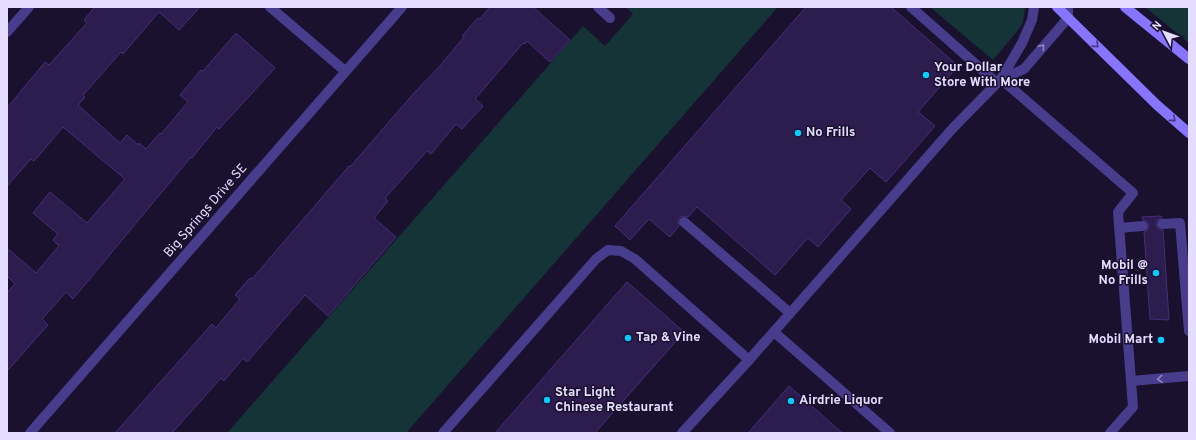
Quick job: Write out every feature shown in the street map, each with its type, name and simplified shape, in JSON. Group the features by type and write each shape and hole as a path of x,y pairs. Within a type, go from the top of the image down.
{"main road":[{"path":"1057,7 1157,105 1189,133"},
{"path":"1125,7 1189,59"}],"street":[{"path":"7,32 29,7"},
{"path":"270,7 345,71"},
{"name":"Big Springs Drive SE","path":"30,433 402,7"},
{"path":"598,7 610,18"},
{"path":"911,7 1133,194 1118,212 1133,407 1110,433"},
{"path":"682,433 774,332 953,128 999,81 1022,43 1032,20 1034,7"},
{"path":"999,81 1024,69 1068,18 1068,7"},
{"path":"684,222 790,313"},
{"path":"1162,224 1180,223 1189,331"},
{"path":"1120,228 1143,226"},
{"path":"443,433 596,259 608,250 621,251 635,260 749,360"},
{"path":"774,332 890,433"},
{"path":"1131,381 1189,376"}],"green space":[{"path":"626,7 778,7 406,433 227,433 583,26 605,46 633,14"},
{"path":"930,7 1025,7 1025,9 1023,22 1019,29 993,60"},
{"path":"1145,7 1189,7 1189,43"}],"building":[{"path":"95,7 200,7 179,30 159,12 123,54 121,52 83,95 85,97 78,105 120,143 127,135 138,145 139,143 146,149 188,102 180,95 236,33 275,68 219,129 217,127 73,299 66,292 42,319 48,325 7,371 7,293 15,284 7,276 7,248 36,273 59,246 53,240 58,234 33,213 50,192 87,223 125,179 63,127 34,161 31,159 7,186 7,108 45,62 49,65 87,23 84,20"},
{"path":"490,7 533,7 570,40 550,62 527,41 525,44 523,43 475,99 483,106 462,129 456,124 431,154 427,151 385,198 388,201 374,218 396,237 328,316 305,295 247,362 243,358 224,381 221,378 172,433 115,433 212,324 216,328 240,299 235,295 250,278 252,279 349,166 350,167 414,93 439,67 464,37 462,36"},
{"name":"No Frills","path":"806,7 891,7 958,66 918,112 935,126 886,182 870,168 841,200 851,209 818,247 808,238 775,275 697,207 688,217 682,216 679,218 679,226 670,237 649,219 630,240 615,226"},
{"name":"Mobil @ No Frills","path":"1161,216 1162,218 1156,221 1156,225 1159,230 1163,230 1169,320 1150,319 1144,232 1147,231 1149,226 1148,222 1143,220 1142,217"},
{"path":"627,282 684,332 595,433 495,433"},
{"name":"Airdrie Liquor","path":"789,386 822,415 842,433 748,433"}],"place":[{"name":"Your Dollar Store With More","path":"926,75"},
{"name":"No Frills","path":"798,133"},
{"name":"Mobil @ No Frills","path":"1156,273"},
{"name":"Tap & Vine","path":"628,338"},
{"name":"Mobil Mart","path":"1161,340"},
{"name":"Star Light Chinese Restaurant","path":"547,400"},
{"name":"Airdrie Liquor","path":"791,401"}]}
